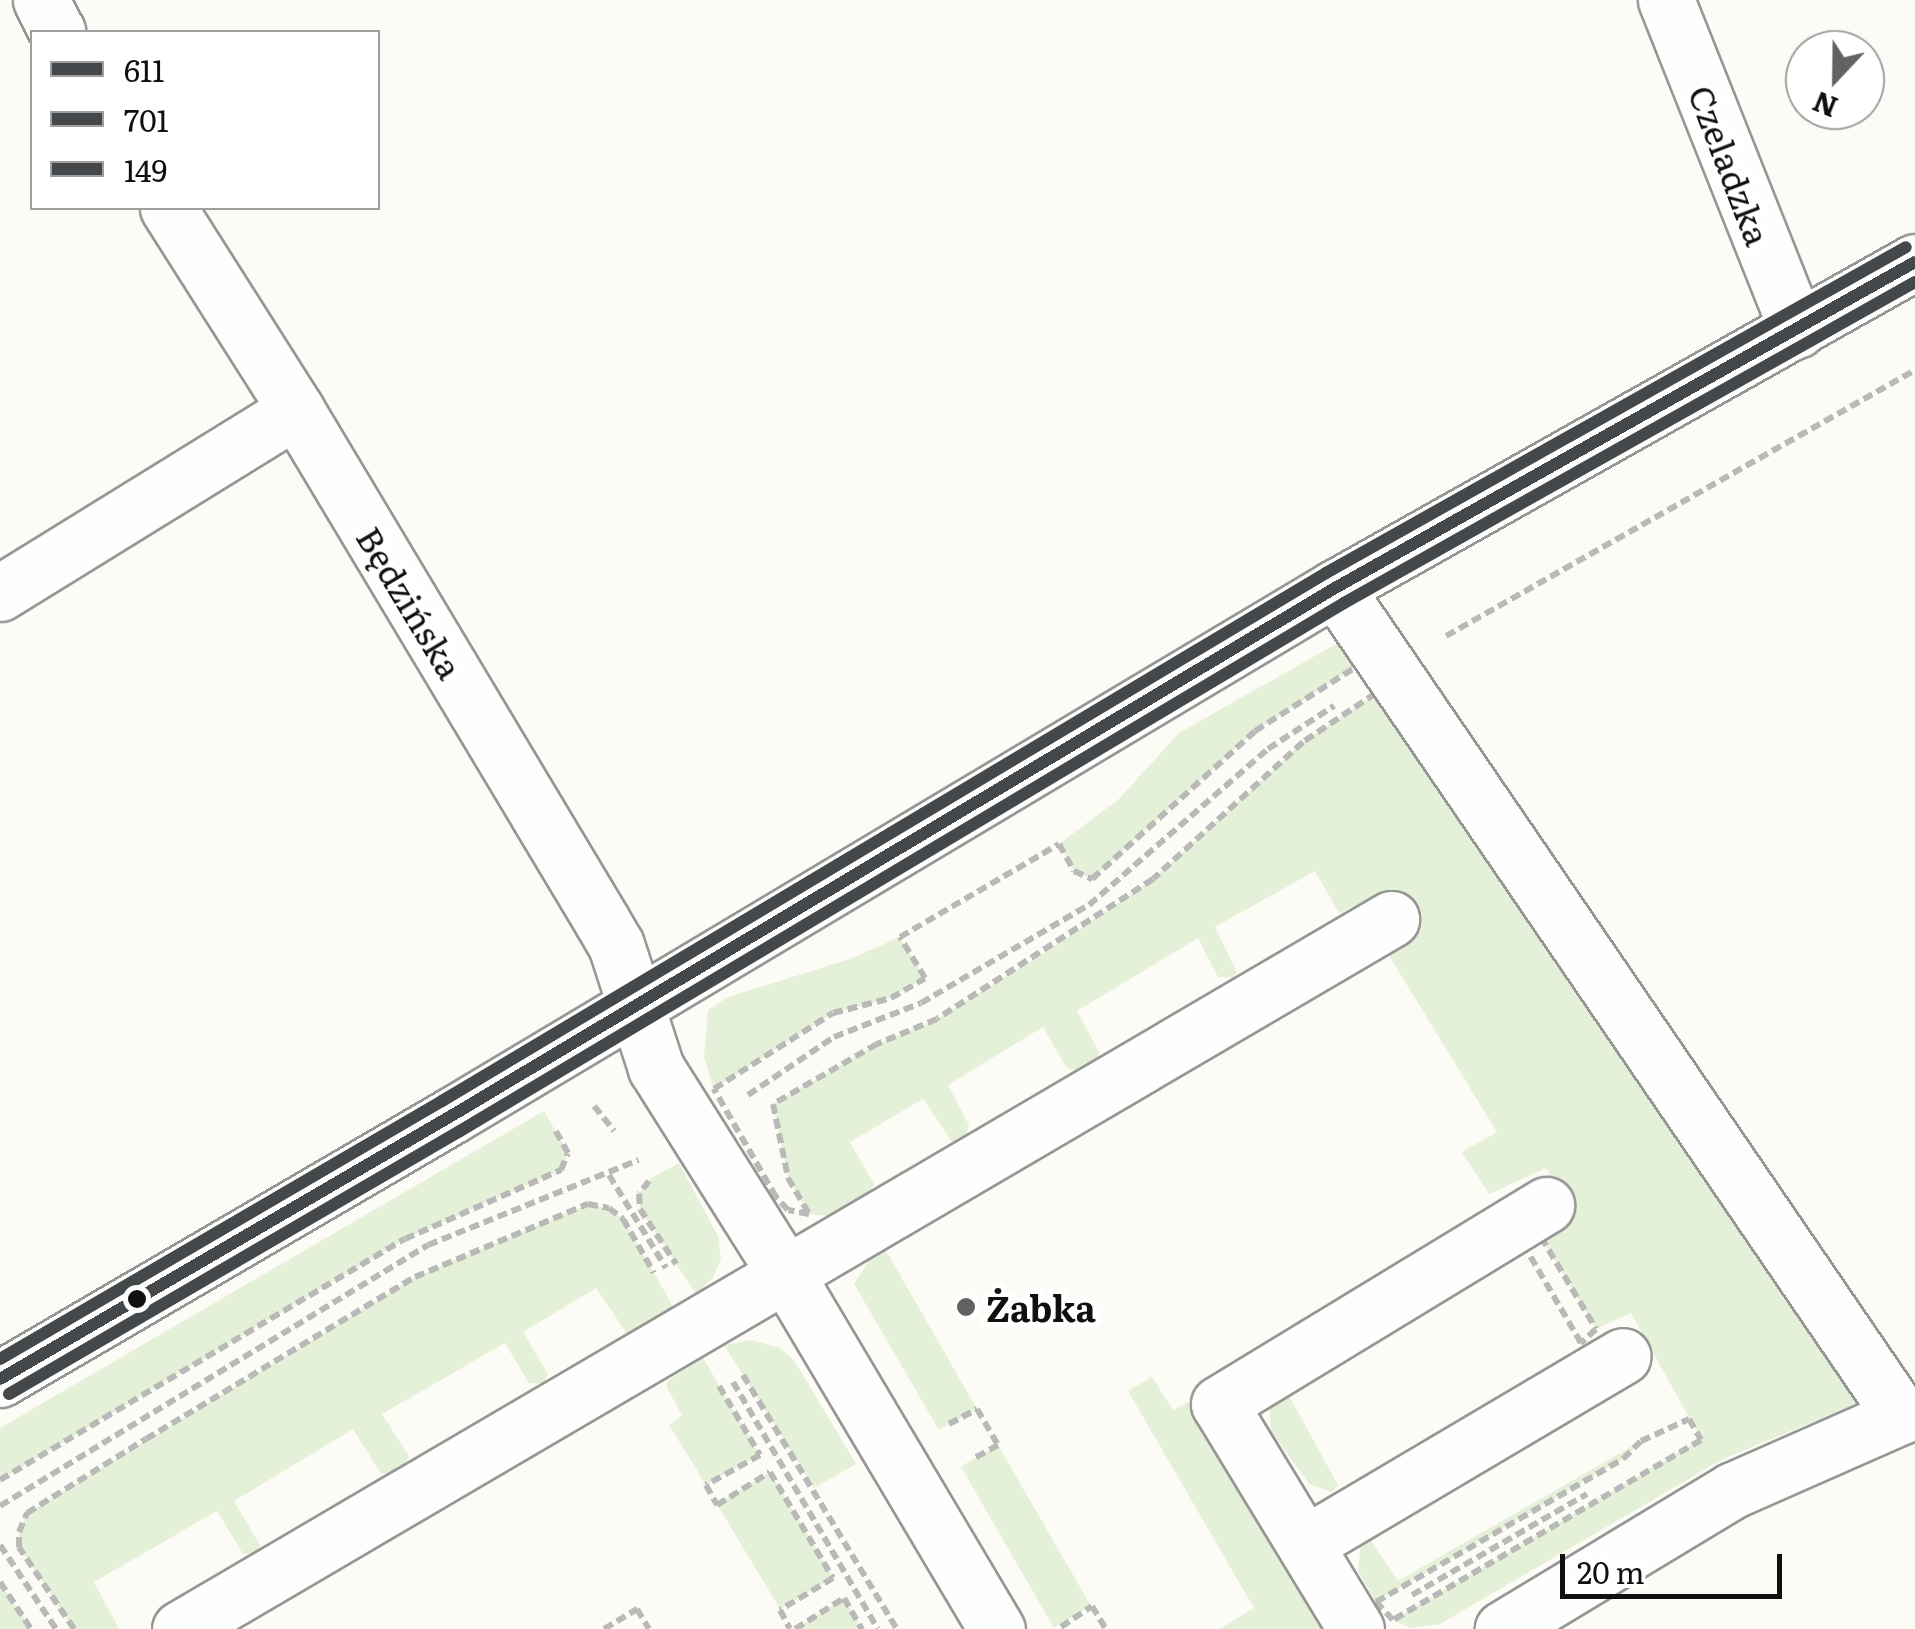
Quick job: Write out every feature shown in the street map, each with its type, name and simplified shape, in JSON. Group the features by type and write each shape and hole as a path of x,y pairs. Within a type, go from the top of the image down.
{"street":[{"path":"41,0 56,30"},
{"name":"Czeladzka","path":"1666,0 1797,330"},
{"name":"Będzińska","path":"169,210 296,410 610,933 656,1068 787,1276 996,1629"},
{"path":"0,1379 1334,588 1915,262"},
{"path":"0,593 296,410"},
{"path":"1334,588 1371,681 1901,1416 1733,1490 1503,1629"},
{"path":"180,1629 1391,919"},
{"path":"1365,1623 1306,1544 1219,1404 1546,1205"},
{"path":"1306,1544 1602,1350"}],"path":[{"path":"725,1110 834,1038 921,1003 1089,905 1268,749 1371,681 1915,370"},
{"path":"1370,658 1371,681 1388,686 1303,742 1153,879 937,1019 877,1044 773,1104 788,1178 809,1214 788,1210 776,1197 714,1089 833,1013 891,998 925,978 900,937 1060,844 1074,871 1092,878 1255,731 1370,658"},
{"path":"588,1097 610,1130 623,1134"},
{"path":"0,1480 405,1239 562,1170 568,1153 552,1125"},
{"path":"0,1506 428,1245 610,1175 653,1152"},
{"path":"664,1171 640,1194 640,1208 696,1294 703,1358 760,1454 706,1485 717,1506 770,1472 832,1578 780,1610 792,1629 844,1598 862,1629"},
{"path":"610,1175 878,1629"},
{"path":"74,1629 20,1547 19,1532 28,1512 416,1277 588,1204 609,1208 624,1219 674,1308 724,1345 897,1629"},
{"path":"1541,1237 1596,1329 1602,1350 1526,1249 1541,1237"},
{"path":"1689,1419 1696,1431 1365,1623 1376,1602 1623,1459 1642,1441 1689,1419"},
{"path":"0,1545 56,1629"},
{"path":"0,1582 32,1629"},
{"path":"604,1629 638,1610 649,1629"}],"green space":[{"path":"1352,635 1370,658 1255,731 1092,879 1074,871 1059,844 1119,799 1179,733"},
{"path":"1388,685 1859,1403 1723,1459 1440,1624 1411,1628 1393,1620 1701,1439 1631,1313 1596,1329 1541,1237 1575,1216 1546,1168 1489,1194 1462,1152 1497,1132 1388,954 1404,943 1375,896 1339,913 1315,871 1215,927 1237,972 1233,978 1218,977 1198,938 1077,1011 1099,1052 1097,1059 1076,1071 1066,1067 1043,1027 948,1085 969,1125 966,1135 952,1142 923,1099 850,1142 874,1184 870,1192 829,1216 809,1214 788,1178 773,1104 877,1044 937,1019 1051,949 1153,879 1303,742"},
{"path":"900,937 925,978 891,998 833,1013 714,1089 704,1057 708,1010 728,997 850,959"},
{"path":"544,1111 568,1153 561,1170 405,1239 0,1480 0,1428"},
{"path":"679,1163 718,1236 721,1259 713,1278 696,1294 640,1209 639,1194 650,1179"},
{"path":"588,1204 609,1208 623,1219 674,1308 628,1335 596,1288 523,1332 548,1374 543,1384 529,1383 505,1343 382,1414 409,1456 404,1466 387,1475 380,1472 353,1429 234,1501 260,1545 257,1553 243,1554 217,1511 94,1582 119,1629 74,1629 19,1547 19,1532 27,1513 415,1277"},
{"path":"885,1249 977,1409 939,1430 854,1284 869,1261"},
{"path":"751,1340 780,1348 794,1360 856,1464 814,1488 724,1345"},
{"path":"703,1358 760,1455 706,1485 669,1425 682,1415 667,1388 667,1381"},
{"path":"1152,1377 1173,1410 1188,1402 1325,1629 1219,1629 1254,1608 1128,1391"},
{"path":"1277,1392 1288,1394 1338,1485 1332,1492 1309,1484 1271,1431 1269,1400"},
{"path":"1641,1441 1623,1459 1376,1602 1358,1571 1361,1541 1371,1541 1398,1581"},
{"path":"998,1445 1091,1606 1054,1628 961,1466"},
{"path":"770,1472 833,1577 780,1609 717,1504"},
{"path":"0,1582 31,1629 0,1629"},
{"path":"844,1598 862,1629 795,1629"}],"transit line":[{"name":"149","path":"0,1359 442,1101 1326,573 1906,247"},
{"name":"611","path":"0,1379 451,1116 1335,588 1915,262"},
{"name":"701","path":"9,1394 460,1131 1344,603 1915,282"}],"place":[{"name":"Żabka","path":"966,1307"}]}
